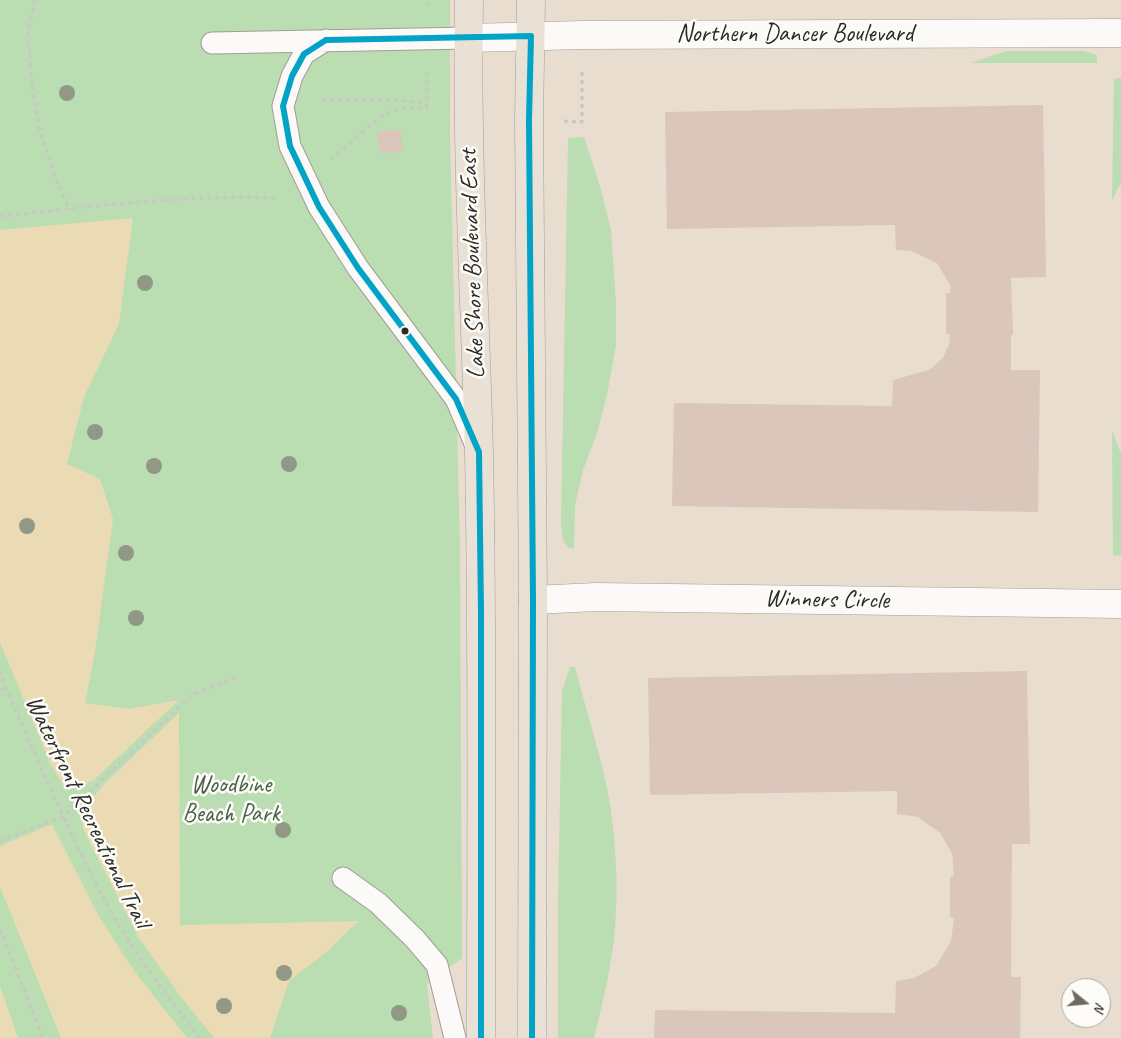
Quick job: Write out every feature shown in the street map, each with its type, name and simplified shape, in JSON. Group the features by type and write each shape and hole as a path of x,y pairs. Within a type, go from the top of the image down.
{"highway":[{"name":"Lake Shore Boulevard East","path":"469,0 468,120 479,452 481,1038"},
{"path":"531,0 529,120 533,600 532,1038"}],"street":[{"name":"Northern Dancer Boulevard","path":"468,38 530,36 1121,33"},
{"name":"Winners Circle","path":"533,600 596,597 1121,604"}],"lane":[{"path":"212,43 468,38"},
{"path":"326,40 304,54 292,76 283,106 290,146 319,207 358,268 456,399 479,452"},
{"path":"343,878 378,903 415,938 436,965 455,1038"}],"path":[{"path":"35,0 28,31 32,85 40,131 59,188 70,210"},
{"path":"582,82 582,122"},
{"path":"322,100 397,100 418,102 434,112"},
{"path":"331,160 380,117 398,109 427,107"},
{"path":"0,216 159,201 239,197 284,198"},
{"name":"Waterfront Recreational Trail","path":"0,671 64,816 109,908 157,984 200,1038"},
{"path":"0,841 64,816 192,695 236,677"},
{"path":"0,690 6,688"},
{"path":"0,929 42,1038"}],"green space":[{"name":"Woodbine Beach Park","path":"0,0 450,0 450,137 460,549 462,958 427,984 433,1038 0,1038"},
{"path":"1006,51 1084,51 1097,55 1097,63 971,63"},
{"path":"1121,78 1121,183 1112,200 1114,79"},
{"path":"584,137 600,186 611,230 616,303 616,345 607,395 597,433 583,470 575,505 574,548 568,548 563,540 561,526 568,138"},
{"path":"1112,430 1121,454 1121,555 1113,556"},
{"path":"570,667 575,667 604,775 611,811 616,861 617,898 614,942 594,1038 558,1038 558,901 562,691"}],"sand":[{"path":"133,218 119,324 84,397 67,464 100,479 113,519 95,652 85,703 129,709 179,700 94,780 81,785 64,786 50,763 0,642 0,230"},
{"path":"179,713 180,925 358,921 328,951 289,981 270,1038 214,1038 184,1001 139,938 84,831 81,812 107,781"},
{"path":"52,824 99,917 135,972 187,1038 61,1038 0,887 0,846"},
{"path":"0,986 18,1038 0,1038"}],"building":[{"path":"1043,105 1046,277 1011,278 1013,335 1011,335 1011,370 1040,370 1038,512 672,506 674,403 892,406 893,380 929,370 943,358 950,342 949,334 946,334 946,293 950,293 951,287 937,263 911,251 896,250 895,225 667,229 665,112"},
{"path":"401,130 403,152 379,153 378,131"},
{"path":"1027,671 1030,844 1012,844 1011,977 1021,977 1020,1038 654,1038 655,1010 895,1013 896,981 914,978 936,966 951,941 954,918 950,917 950,877 954,876 952,853 940,833 918,817 897,814 897,791 650,795 648,678"}],"transit line":[{"path":"326,40 531,36 529,120 533,600 532,1038"},
{"path":"326,40 304,54 292,76 283,106 290,146 319,207 358,268 456,399 479,452 481,1038"}]}
